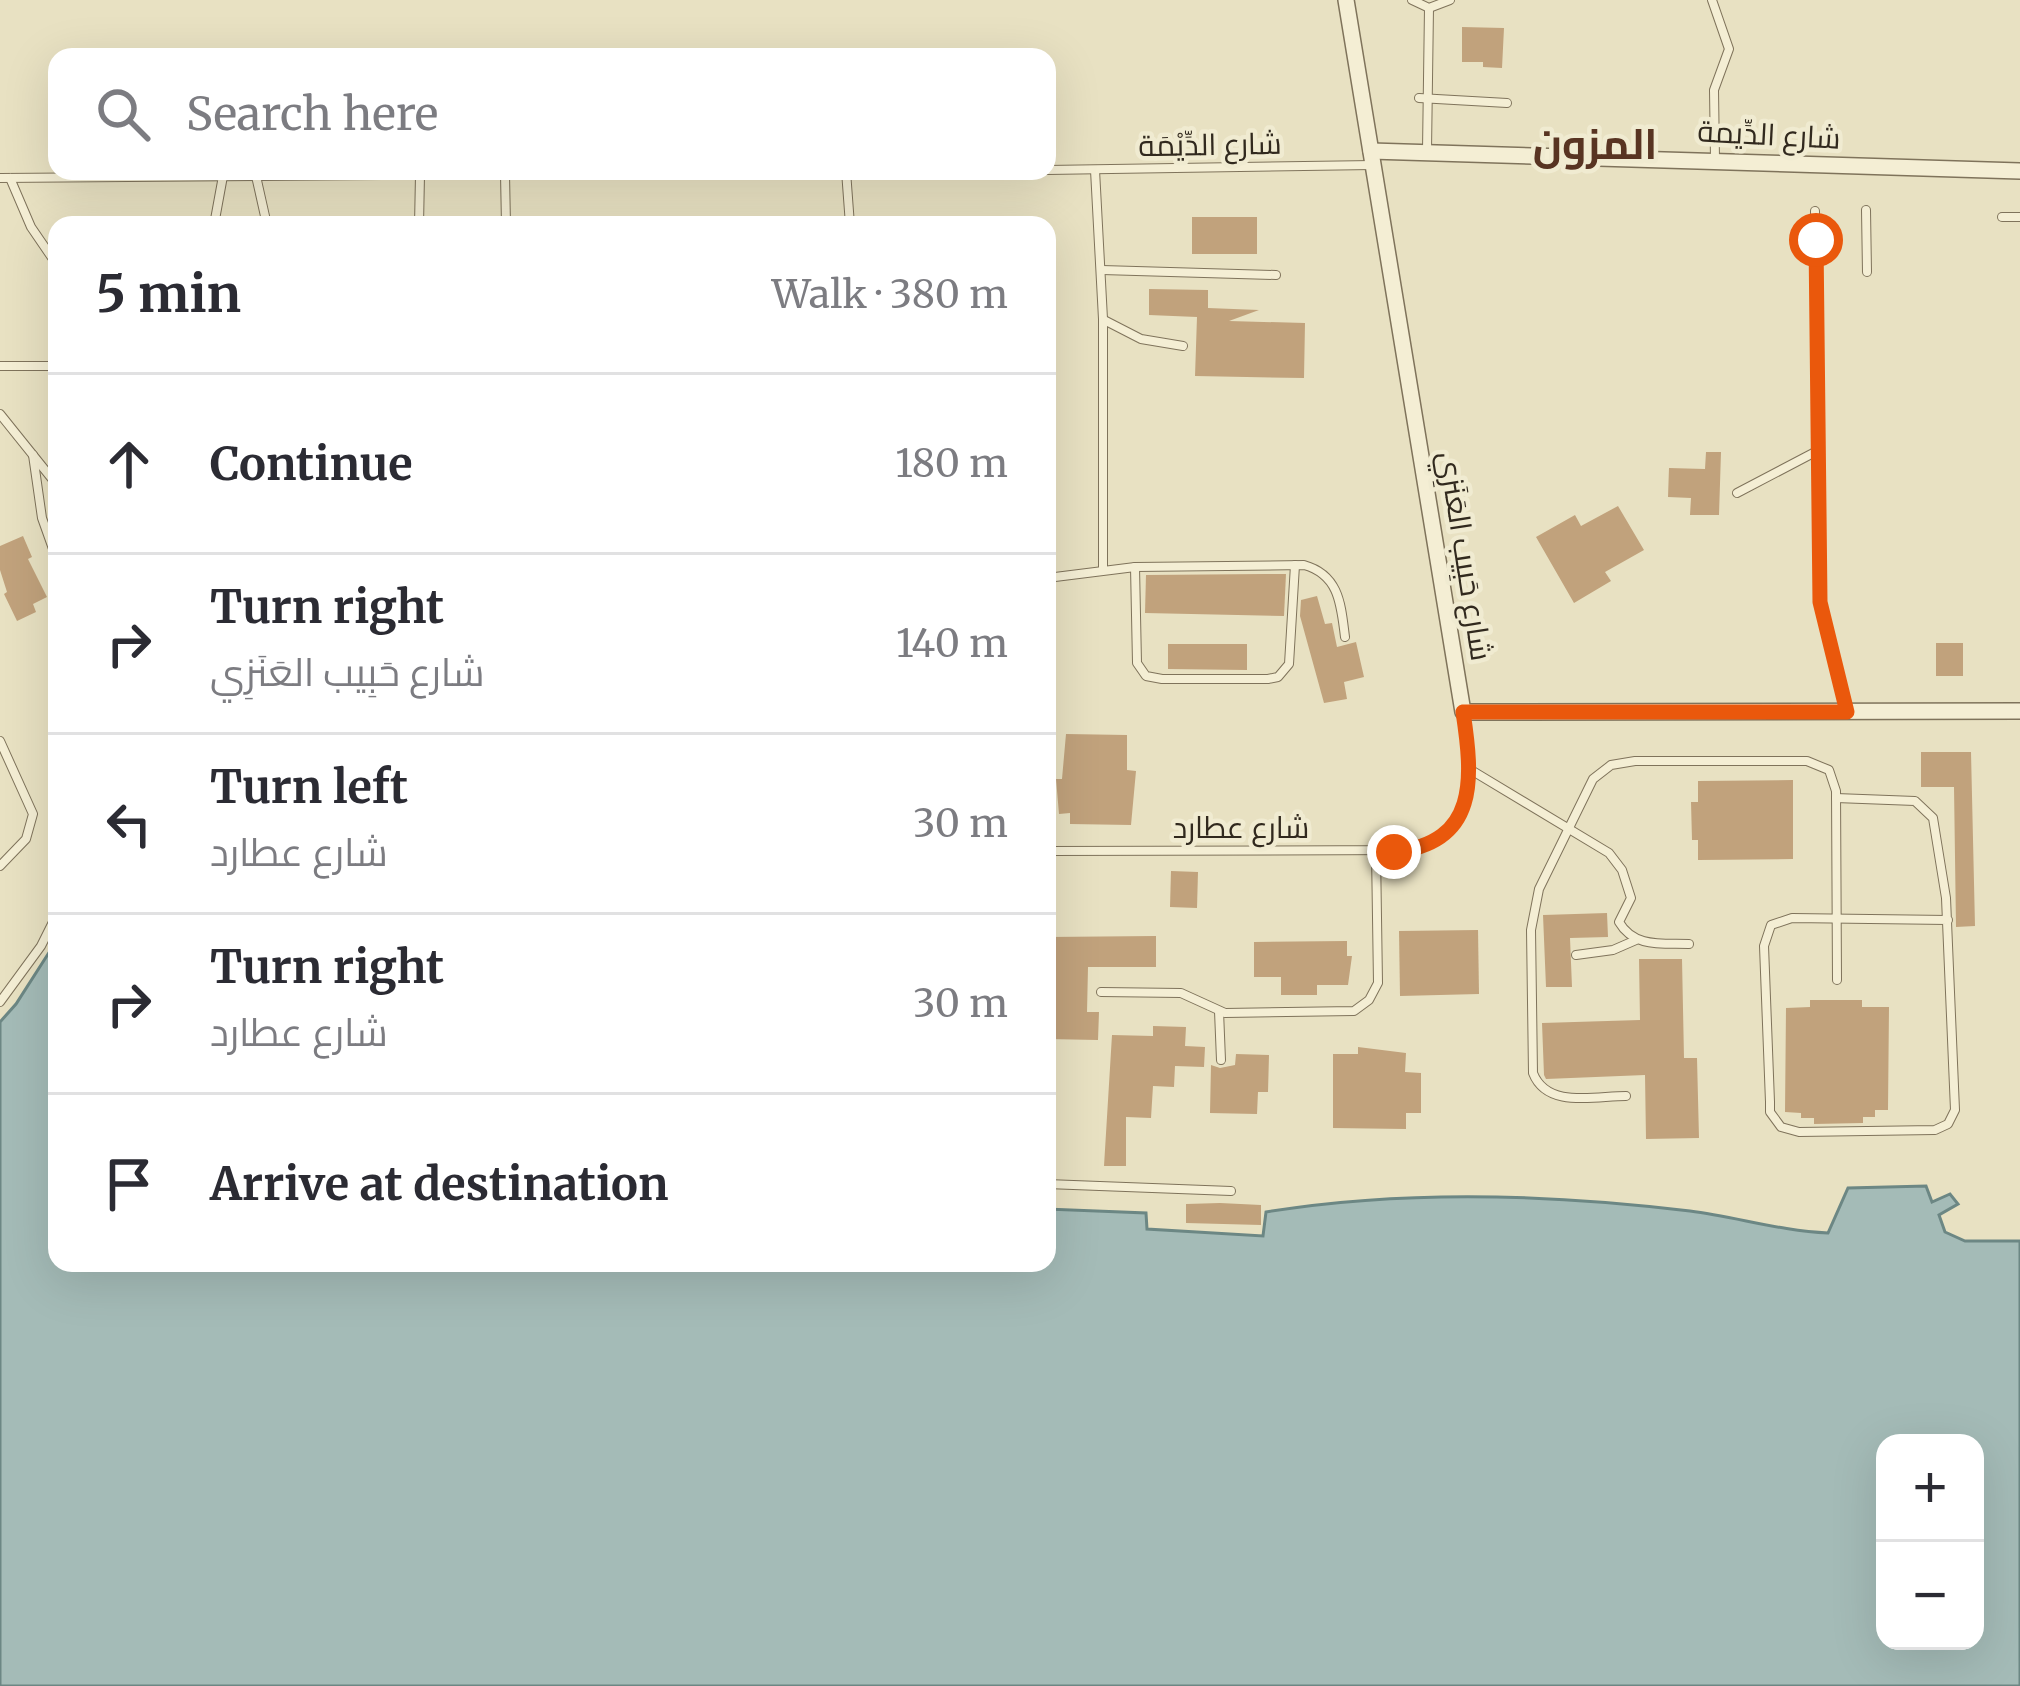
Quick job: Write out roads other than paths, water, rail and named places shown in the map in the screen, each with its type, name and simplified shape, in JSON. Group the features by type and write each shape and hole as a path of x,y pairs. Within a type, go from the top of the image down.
{"street":[{"name":"شارع حَبِيب العَنَزِي","path":"1346,0 1463,712"},
{"name":"شارع الدِّيمة","path":"1372,158 1426,153 2020,171"},
{"path":"1463,712 2020,711"}],"lane":[{"path":"1412,0 1429,8 1450,0"},
{"path":"1712,0 1729,49 1714,90 1715,159"},
{"path":"1426,153 1423,98 1429,8"},
{"path":"1423,98 1507,103"},
{"name":"شارع الدِّيْمَة","path":"1056,170 1372,158"},
{"path":"1095,170 1103,319 1103,569"},
{"path":"48,178 5,178 48,252"},
{"path":"216,216 222,180"},
{"path":"257,180 265,216"},
{"path":"419,216 420,180"},
{"path":"506,180 506,216"},
{"path":"847,180 850,216"},
{"path":"1866,210 1867,272"},
{"path":"1815,211 1820,602 1847,712"},
{"path":"2002,217 2020,217"},
{"path":"1102,270 1276,275"},
{"path":"1103,319 1141,339 1183,346"},
{"path":"0,367 48,367"},
{"path":"0,414 48,474"},
{"path":"1737,494 1819,450"},
{"path":"32,454 48,535"},
{"path":"1135,567 1137,663 1146,676 1246,679 1278,677 1289,664 1295,565"},
{"path":"1056,577 1135,567 1314,568 1335,586 1346,638"},
{"name":"شارع عطارد","path":"1056,851 1412,850 1444,834 1465,805 1471,770 1463,712"},
{"path":"0,741 33,814 26,839 0,866"},
{"path":"1626,1096 1556,1096 1541,1088 1533,1073 1532,916 1544,876 1601,771 1623,762 1815,762 1833,776 1837,980"},
{"path":"1471,770 1609,853 1618,863 1631,898 1620,916 1620,926 1636,940"},
{"path":"1836,798 1909,800 1926,807 1935,824 1948,920 1953,1117 1935,1130 1790,1131 1774,1120 1764,939 1771,926 1784,919 1948,920"},
{"path":"1102,992 1188,994 1219,1011 1354,1011 1369,1000 1378,974 1376,853"},
{"path":"0,1002 48,931"},
{"path":"1576,955 1601,953 1636,940 1689,944"},
{"path":"1219,1011 1221,1060"},
{"path":"1056,1184 1232,1191"}],"water":[{"path":"48,954 48,1272 1056,1272 1056,1209 1146,1213 1147,1229 1263,1236 1266,1212 1372,1200 1478,1196 1690,1211 1828,1233 1848,1188 1926,1186 1932,1202 1950,1194 1958,1204 1939,1215 1945,1232 1965,1241 2020,1241 2020,1686 0,1686 0,1022"}],"district":[{"name":"المزون","path":"1595,144"}]}
